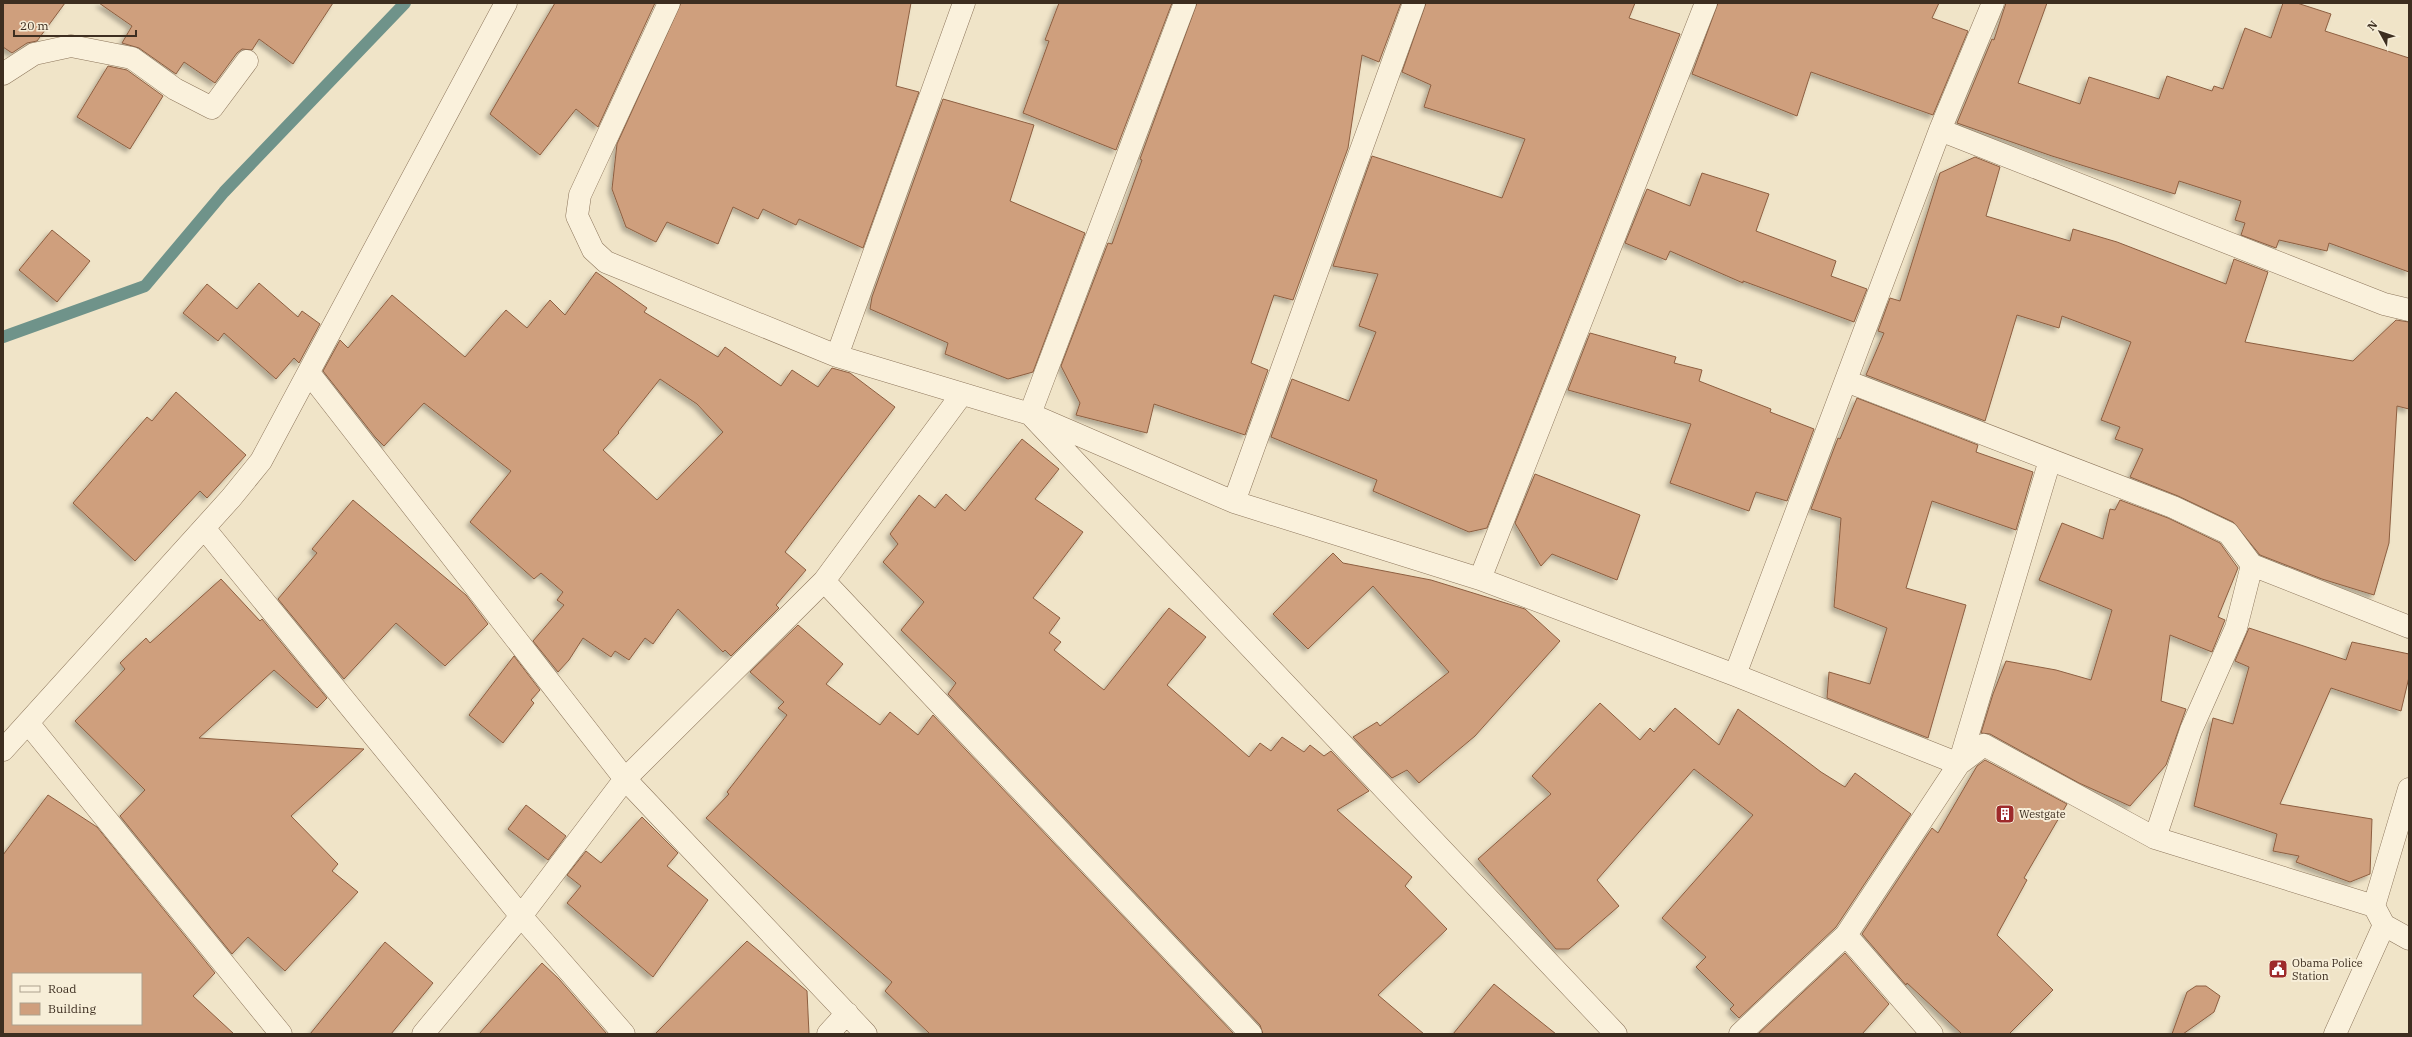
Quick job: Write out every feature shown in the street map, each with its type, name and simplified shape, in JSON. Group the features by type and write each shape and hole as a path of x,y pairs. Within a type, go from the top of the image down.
{"street":[{"path":"3,750 204,528 261,461 310,373 506,3"},
{"path":"669,3 580,195 577,216 584,234 593,250 606,262 837,356 1030,414 1234,502 1480,579 1735,675 1959,764"},
{"path":"837,356 964,3"},
{"path":"1030,414 1185,3"},
{"path":"1234,502 1414,3"},
{"path":"1480,579 1706,3"},
{"path":"1735,675 1940,130 1993,3"},
{"path":"3,74 34,54 71,46 132,58 175,89 212,108 247,60"},
{"path":"1940,130 2384,304 2409,310"},
{"path":"310,373 625,779 866,1034"},
{"path":"1846,381 2173,507 2228,533 2252,565 2409,627"},
{"path":"422,1034 521,916 625,779 824,581 962,394"},
{"path":"1030,414 1616,1034"},
{"path":"1740,1034 1846,935 1959,764 2050,460"},
{"path":"204,528 521,916 624,1034"},
{"path":"2155,838 2191,730 2236,628 2252,565"},
{"path":"824,581 1251,1034"},
{"path":"28,723 281,1034"},
{"path":"1959,764 1984,744 2155,838 2374,906"},
{"path":"2409,789 2374,906 2384,925 2409,939"},
{"path":"2335,1034 2384,925"},
{"path":"1846,935 1932,1034"},
{"path":"828,1034 847,1013"}],"building":[{"path":"3,3 65,3 37,41 27,43 12,53 3,47"},
{"path":"99,3 333,3 293,64 259,39 252,50 242,49 237,53 215,83 184,62 176,74 139,48 122,43 132,26"},
{"path":"555,3 655,3 598,127 576,109 540,155 490,114"},
{"path":"681,3 911,3 896,86 919,92 863,248 799,219 796,225 763,209 758,219 733,207 718,244 667,222 656,242 626,227 612,189 617,144"},
{"path":"1059,3 1172,3 1116,150 1023,113 1049,41 1045,40"},
{"path":"1197,3 1401,3 1379,62 1362,55 1348,148 1293,300 1274,295 1251,363 1268,370 1245,435 1154,404 1147,433 1076,415 1080,403 1061,366 1108,243 1112,244 1142,160 1140,159"},
{"path":"1426,3 1635,3 1629,18 1680,34 1487,528 1469,532 1373,491 1377,480 1271,437 1292,379 1349,401 1376,332 1359,326 1378,274 1333,266 1372,156 1502,198 1525,139 1424,107 1431,85 1402,72"},
{"path":"1718,3 1939,3 1932,18 1968,31 1933,115 1811,72 1797,116 1692,74"},
{"path":"2006,3 2047,3 2018,83 2080,104 2089,77 2159,99 2167,76 2212,91 2214,86 2223,89 2245,28 2271,38 2283,3 2297,3 2331,14 2325,31 2409,58 2409,272 2329,243 2327,251 2279,240 2276,248 2241,235 2245,223 2235,220 2241,201 2179,181 2175,194 2052,156 1957,123 1992,39 1994,40"},
{"path":"108,66 127,70 163,96 130,149 77,117"},
{"path":"943,99 1034,125 1010,201 1085,233 1033,372 1008,379 945,354 948,343 870,309 872,297"},
{"path":"1975,157 2000,167 1986,216 2070,241 2073,229 2117,242 2226,284 2234,259 2268,272 2245,342 2353,361 2396,320 2409,322 2409,409 2397,406 2389,543 2374,595 2322,579 2260,555 2233,522 2178,496 2130,477 2143,449 2115,439 2120,427 2101,420 2131,342 2062,316 2059,328 2017,315 1985,421 1866,375 1884,333 1878,331 1890,298 1900,301 1940,173"},
{"path":"1702,173 1769,194 1756,231 1836,261 1831,276 1867,289 1854,322 1743,281 1743,283 1670,251 1666,260 1625,243 1647,189 1690,206"},
{"path":"52,230 90,261 57,302 19,270"},
{"path":"596,272 647,308 644,312 718,357 725,347 781,386 792,370 818,387 832,368 850,373 895,407 785,552 806,570 776,605 779,608 731,656 725,650 723,652 678,609 653,644 645,638 629,660 615,651 611,657 583,638 569,660 558,672 533,641 564,605 557,600 563,592 541,573 534,579 470,522 511,471 424,403 384,446 375,437 323,371 340,340 348,348 392,295 465,357 506,310 527,328 550,300 565,315","holes":["660,379 697,404 723,432 657,500 603,450 619,433 618,432"]},
{"path":"259,283 298,317 302,311 320,324 299,363 294,358 276,379 224,333 218,341 183,313 207,284 237,309"},
{"path":"1590,333 1676,357 1674,363 1702,370 1699,381 1771,409 1770,412 1814,429 1787,501 1756,492 1749,511 1670,483 1691,424 1568,390"},
{"path":"176,392 246,455 207,498 200,491 135,561 73,503 147,417 152,421"},
{"path":"1857,398 1978,445 1976,452 2033,472 2016,530 1932,501 1906,588 1966,605 1928,738 1827,698 1829,672 1870,684 1887,628 1834,607 1841,518 1811,509 1838,438 1840,439"},
{"path":"1022,439 1059,469 1035,499 1083,532 1033,598 1060,618 1049,633 1061,642 1054,650 1104,690 1169,608 1206,637 1167,685 1249,757 1260,743 1271,751 1282,737 1304,752 1310,745 1324,756 1331,751 1369,791 1337,810 1412,877 1405,886 1447,929 1378,995 1424,1034 1263,1034 1260,1025 948,694 956,683 901,630 924,602 883,562 898,544 890,534 919,495 935,508 946,494 965,511"},
{"path":"1535,474 1640,515 1617,580 1552,554 1541,566 1515,523"},
{"path":"353,500 466,595 488,624 445,666 396,623 344,679 278,599 317,553 312,549"},
{"path":"2120,500 2168,518 2220,543 2238,568 2218,617 2225,620 2212,652 2170,635 2161,701 2186,709 2166,765 2130,806 2079,783 1990,734 1981,733 1993,694 2006,661 2056,670 2091,680 2112,610 2039,580 2062,523 2103,539 2110,509 2115,510"},
{"path":"1333,553 1343,563 1431,580 1525,609 1560,641 1475,736 1419,783 1407,770 1392,778 1353,737 1377,722 1380,726 1449,672 1373,586 1308,649 1273,614"},
{"path":"221,579 260,621 262,619 327,698 317,708 274,670 199,738 364,749 291,816 338,864 332,871 358,892 285,971 248,937 232,954 120,816 145,790 75,721 125,669 120,663 146,638 150,643"},
{"path":"798,625 843,664 826,684 880,725 890,712 918,735 933,715 1234,1034 930,1034 885,991 892,982 706,818 729,794 727,792 787,715 778,708 784,702 750,672"},
{"path":"2249,628 2346,660 2352,642 2409,654 2409,677 2401,711 2331,688 2280,804 2372,819 2370,874 2350,882 2296,862 2299,856 2273,851 2277,834 2194,806 2213,718 2233,724 2249,667 2235,661"},
{"path":"514,656 540,690 531,700 534,703 503,743 469,715"},
{"path":"1600,703 1640,740 1650,728 1654,732 1675,708 1719,745 1738,709 1821,772 1845,787 1855,773 1911,814 1836,927 1739,1018 1730,1009 1734,1005 1696,967 1706,957 1662,918 1753,815 1694,769 1597,880 1619,906 1569,949 1556,949 1478,859 1551,794 1532,776"},
{"path":"1985,760 2067,804 2024,878 2027,880 1997,935 2053,990 2009,1034 1962,1034 1907,983 1906,985 1862,934 1932,828 1938,833 1977,766"},
{"path":"48,795 97,827 215,973 193,996 234,1034 3,1034 3,855"},
{"path":"526,805 566,836 548,860 508,829"},
{"path":"642,817 678,853 667,866 708,900 653,977 567,903 581,886 567,875 586,851 601,863"},
{"path":"747,941 807,991 809,1034 655,1034"},
{"path":"385,942 433,983 391,1034 310,1034"},
{"path":"1845,953 1889,1004 1862,1034 1758,1034"},
{"path":"542,963 559,979 607,1034 479,1034"},
{"path":"1494,984 1516,1002 1556,1034 1453,1034"},
{"path":"2196,986 2206,986 2220,996 2214,1012 2183,1034 2172,1034 2187,992"}],"waterway":[{"path":"3,337 145,286 224,192 405,3"}],"place":[{"name":"Westgate","path":"2005,814"},
{"name":"Obama Police Station","path":"2278,969"}]}
